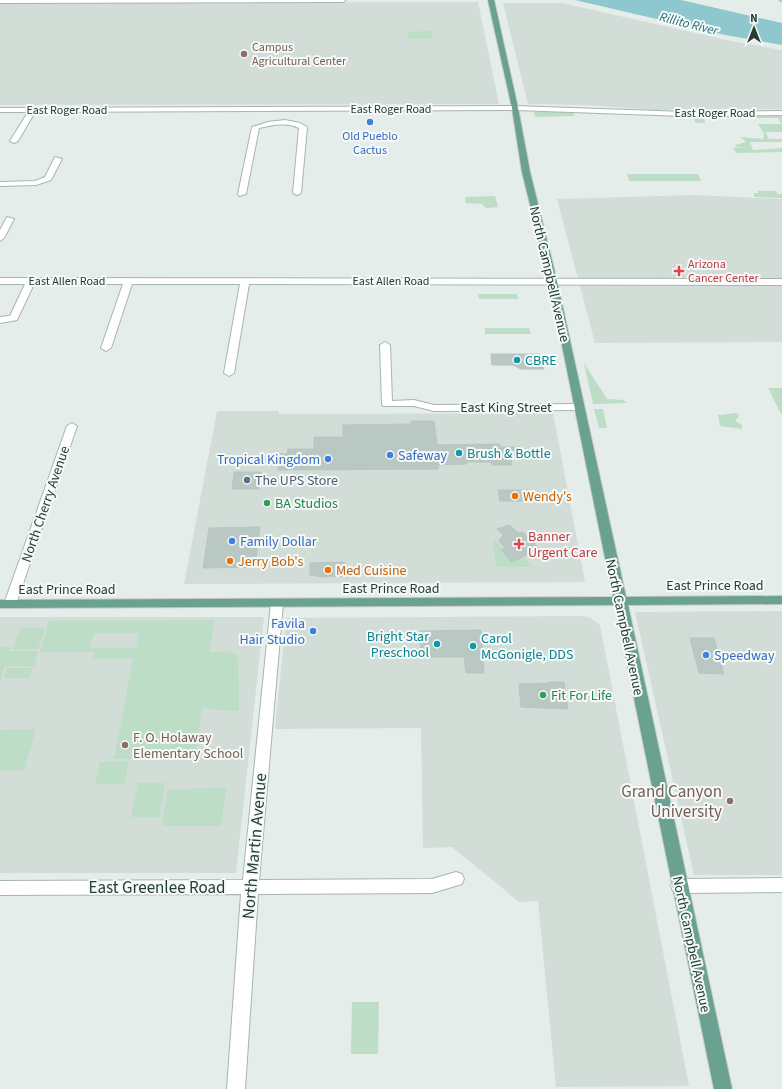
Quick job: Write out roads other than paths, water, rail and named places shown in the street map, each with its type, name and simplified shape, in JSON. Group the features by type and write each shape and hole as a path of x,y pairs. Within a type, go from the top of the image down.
{"main road":[{"name":"North Campbell Avenue","path":"491,0 515,108 526,170 553,281 619,601 723,1089"},
{"name":"East Prince Road","path":"5,604 782,600"}],"street":[{"path":"0,1 343,0"},
{"name":"East Roger Road","path":"0,110 515,108 685,114 782,113"},
{"path":"14,141 32,110"},
{"path":"242,194 256,127 284,121 295,122 302,127 297,193"},
{"path":"0,184 36,183 48,178 58,159"},
{"path":"0,238 10,219"},
{"path":"550,269 562,278 598,278 611,281"},
{"name":"East Allen Road","path":"0,281 782,282"},
{"path":"0,320 14,318 31,281"},
{"path":"106,348 128,281"},
{"path":"229,373 245,281"},
{"name":"East King Street","path":"384,345 386,404 414,404 434,408 579,407"},
{"name":"North Cherry Avenue","path":"5,604 72,426"},
{"name":"North Martin Avenue","path":"236,1089 250,886 277,603"},
{"name":"East Greenlee Road","path":"0,888 432,886 456,878"},
{"path":"679,886 782,885"}],"water":[{"name":"Rillito River","path":"575,0 681,0 782,23 782,45 725,35"}],"place":[{"name":"Campus Agricultural Center","path":"244,54"},
{"name":"Old Pueblo Cactus","path":"370,122"},
{"name":"Arizona Cancer Center","path":"679,271"},
{"name":"CBRE","path":"517,360"},
{"name":"Brush & Bottle","path":"459,453"},
{"name":"Safeway","path":"390,455"},
{"name":"Tropical Kingdom","path":"328,459"},
{"name":"The UPS Store","path":"247,480"},
{"name":"Wendy's","path":"515,496"},
{"name":"BA Studios","path":"267,503"},
{"name":"Family Dollar","path":"232,541"},
{"name":"Banner Urgent Care","path":"519,544"},
{"name":"Jerry Bob's","path":"230,561"},
{"name":"Med Cuisine","path":"328,570"},
{"name":"Favila Hair Studio","path":"313,631"},
{"name":"Bright Star Preschool","path":"437,644"},
{"name":"Carol McGonigle, DDS","path":"473,646"},
{"name":"Speedway","path":"706,655"},
{"name":"Fit For Life","path":"543,695"},
{"name":"F. O. Holaway Elementary School","path":"125,745"},
{"name":"Grand Canyon University","path":"730,801"}]}
